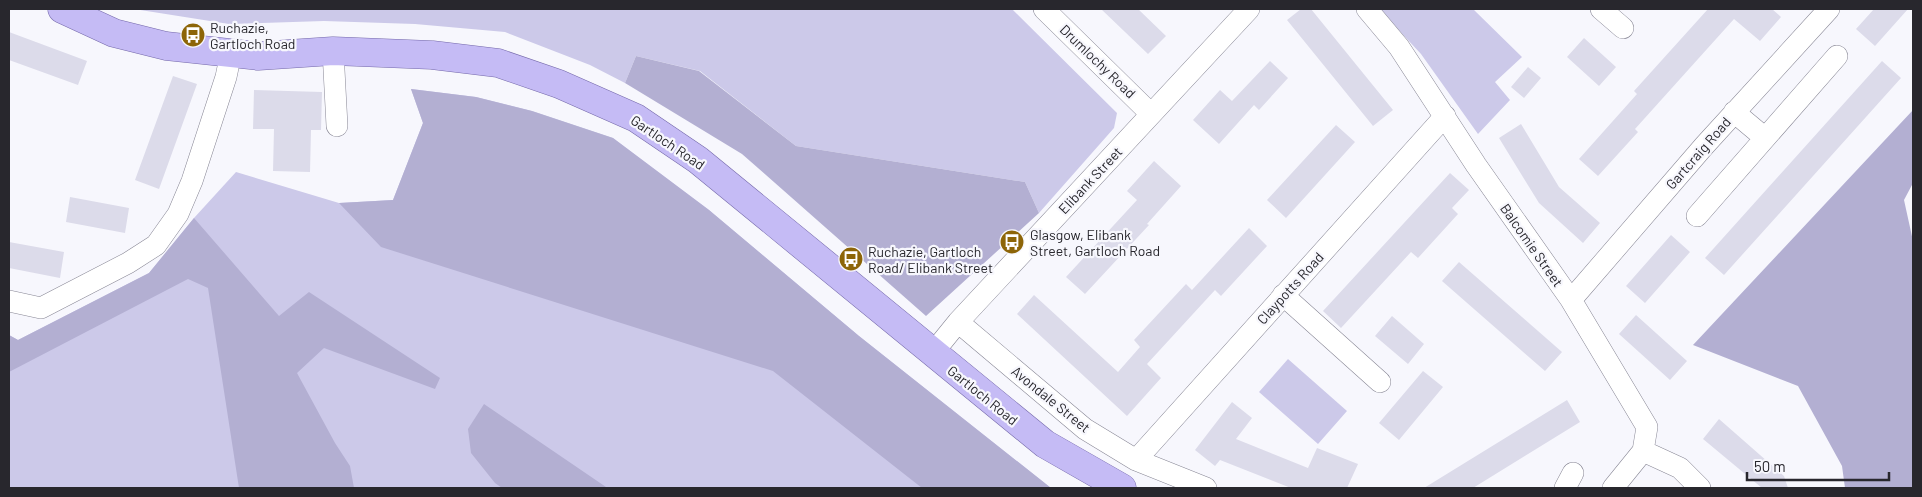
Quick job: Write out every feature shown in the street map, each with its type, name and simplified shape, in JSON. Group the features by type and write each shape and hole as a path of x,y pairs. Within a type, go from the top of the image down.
{"main road":[{"name":"Gartloch Road","path":"62,9 114,33 166,46 258,56 332,51 432,55 498,63 558,84 636,118 698,160 932,354 1045,444 1122,488"}],"street":[{"name":"Drumlochy Road","path":"1044,9 1151,114"},
{"name":"Elibank Street","path":"932,354 958,322 1249,9"},
{"name":"Balcomie Street","path":"1367,9 1399,47 1570,300 1647,427 1643,451"},
{"path":"1601,9 1622,28"},
{"name":"Gartcraig Road","path":"1570,300 1819,12"},
{"path":"332,51 336,126"},
{"path":"9,301 41,308 128,263 156,245 178,214 192,181 226,77 231,53"},
{"path":"1696,216 1837,56"},
{"path":"1734,112 1765,138"},
{"name":"Claypotts Road","path":"1136,460 1444,116"},
{"path":"1283,295 1380,382"},
{"name":"Avondale Street","path":"958,322 1084,429 1136,460 1206,488"},
{"path":"1613,488 1643,451 1680,468 1700,488"}],"shaded area":[{"path":"134,9 1012,9 1117,113 1114,128 1039,213 1025,182 796,146 700,71 636,56 625,83 590,65 505,32 415,24 324,21 229,24"},
{"path":"1379,9 1473,9 1522,57 1495,82 1510,100 1478,134 1421,54"},
{"path":"636,56 699,71 796,146 1025,182 1039,213 926,316 742,154 625,83"},
{"path":"411,89 476,97 532,111 613,138 709,210 859,336 1051,488 9,488 9,335 18,340 149,273 194,218 236,172 339,203 393,200 423,123"},
{"path":"411,89 476,97 532,111 613,138 709,210 859,336 1051,488 922,488 773,371 381,247 339,203 393,200 423,123"},
{"path":"1913,110 1913,183 1904,200 1913,241 1913,488 1845,488 1842,466 1798,386 1693,345"},
{"path":"194,218 279,316 309,292 440,378 435,389 324,348 297,373 335,443 350,466 354,488 239,488 208,288 188,279 9,372 9,335 18,340 149,273"},
{"path":"1288,359 1347,411 1318,444 1259,392"},
{"path":"484,404 606,487 502,488 495,483 471,453 468,429"}],"building":[{"path":"1101,9 1138,9 1166,36 1148,54"},
{"path":"1301,9 1311,9 1393,110 1373,126 1287,20"},
{"path":"1708,9 1772,9 1781,17 1760,41 1734,19 1635,129 1638,132 1598,176 1579,159 1637,94 1634,91"},
{"path":"1874,9 1908,9 1875,46 1856,29"},
{"path":"9,32 87,61 78,85 9,60"},
{"path":"1584,38 1616,67 1599,86 1567,57"},
{"path":"1270,61 1288,78 1259,110 1254,105 1219,144 1193,120 1220,90 1232,101"},
{"path":"1882,61 1901,78 1724,275 1705,258"},
{"path":"1528,67 1541,78 1524,98 1511,87"},
{"path":"173,76 197,84 159,189 135,180"},
{"path":"254,90 322,92 321,130 311,130 310,172 273,171 274,129 253,129"},
{"path":"1521,124 1559,187 1600,223 1583,243 1539,203 1499,138"},
{"path":"1336,125 1355,142 1286,218 1267,200"},
{"path":"1154,161 1181,186 1147,224 1149,225 1085,294 1066,277 1137,200 1127,191"},
{"path":"1450,173 1469,190 1452,208 1458,214 1418,258 1411,252 1341,328 1323,311"},
{"path":"70,197 129,208 125,233 66,222"},
{"path":"1249,228 1267,246 1221,296 1215,290 1147,364 1161,378 1127,416 1017,314 1034,295 1118,372 1140,347 1134,340 1186,284 1192,290"},
{"path":"1671,235 1690,252 1645,303 1626,286"},
{"path":"9,242 64,252 60,278 9,268"},
{"path":"1459,262 1562,352 1545,371 1442,281"},
{"path":"1636,315 1687,361 1670,380 1619,334"},
{"path":"1392,316 1424,344 1408,364 1375,336"},
{"path":"1423,371 1443,387 1399,440 1379,423"},
{"path":"1567,400 1580,422 1473,488 1424,488"},
{"path":"1232,402 1252,418 1236,439 1308,468 1317,448 1358,464 1347,488 1291,488 1220,460 1215,466 1195,450"},
{"path":"1719,419 1784,476 1788,488 1762,488 1703,439"}],"place":[{"name":"Ruchazie, Gartloch Road","path":"193,35"},
{"name":"Glasgow, Elibank Street, Gartloch Road","path":"1012,242"},
{"name":"Ruchazie, Gartloch Road/ Elibank Street","path":"851,259"}]}
